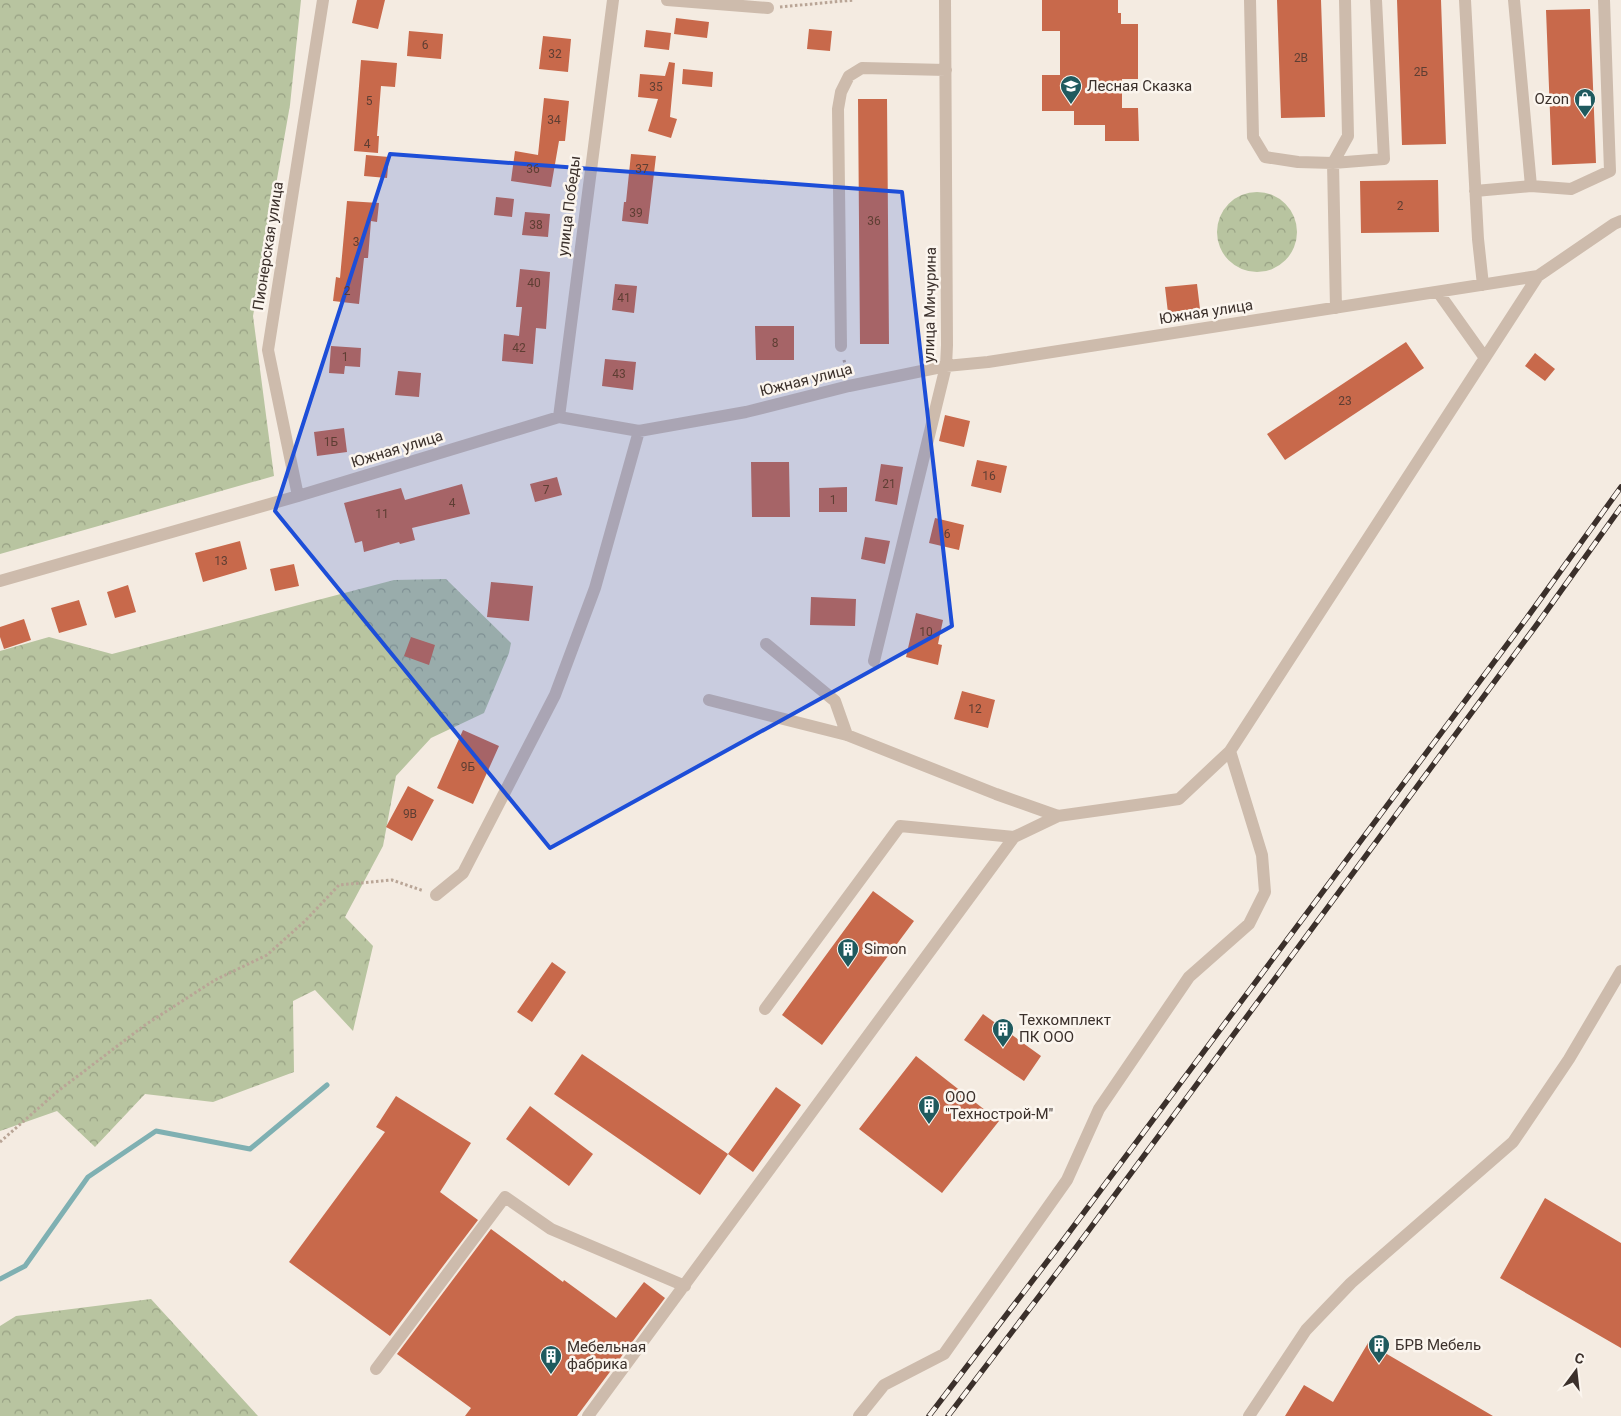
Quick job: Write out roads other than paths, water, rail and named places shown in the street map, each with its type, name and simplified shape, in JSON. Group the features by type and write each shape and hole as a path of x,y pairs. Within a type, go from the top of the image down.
{"street":[{"name":"Пионерская улица","path":"298,496 268,350 323,0"},
{"name":"улица Победы","path":"559,417 613,0"},
{"path":"667,0 768,8"},
{"name":"улица Мичурина","path":"874,661 946,366 945,0"},
{"path":"1250,0 1254,137 1265,157 1298,162 1333,163 1384,159 1376,0"},
{"path":"1336,308 1333,163 1348,136 1345,0"},
{"path":"1465,0 1478,239 1483,285"},
{"path":"1514,0 1531,186"},
{"path":"1475,191 1531,186 1571,189 1610,171 1604,0"},
{"path":"841,346 838,109 841,92 849,76 862,68 946,70"},
{"name":"Южная улица","path":"0,580 298,496 559,417 639,431 746,412 849,386 946,366 988,362 1538,276 1621,221"},
{"path":"588,1416 1014,837 1058,816 1179,799 1230,751 1538,276"},
{"path":"1438,292 1485,358"},
{"path":"436,895 463,873 555,695 594,588 639,431"},
{"path":"766,644 835,701 847,735"},
{"path":"709,700 847,735 996,794 1058,816"},
{"path":"859,1416 884,1385 944,1354 1067,1180 1099,1109 1189,977 1249,924 1265,892 1262,855 1230,751"},
{"path":"765,1008 900,826 1014,837"},
{"path":"1249,1416 1306,1330 1319,1316 1351,1283 1513,1142 1569,1059 1621,971"},
{"path":"376,1368 505,1197 551,1229 685,1286"}],"waterway":[{"path":"0,1279 25,1266 88,1177 156,1131 250,1149 327,1085"}],"railway":[{"path":"929,1416 1059,1246 1529,615 1621,487"},
{"path":"948,1416 1072,1253 1538,623 1621,507"}],"place":[{"name":"Лесная Сказка","path":"1071,105"},
{"name":"Ozon","path":"1585,118"},
{"name":"Simon","path":"848,968"},
{"name":"Техкомплект ПК ООО","path":"1003,1048"},
{"name":"ООО \"Технострой-М\"","path":"929,1125"},
{"name":"БРВ Мебель","path":"1379,1364"},
{"name":"Мебельная фабрика","path":"551,1375"}]}
